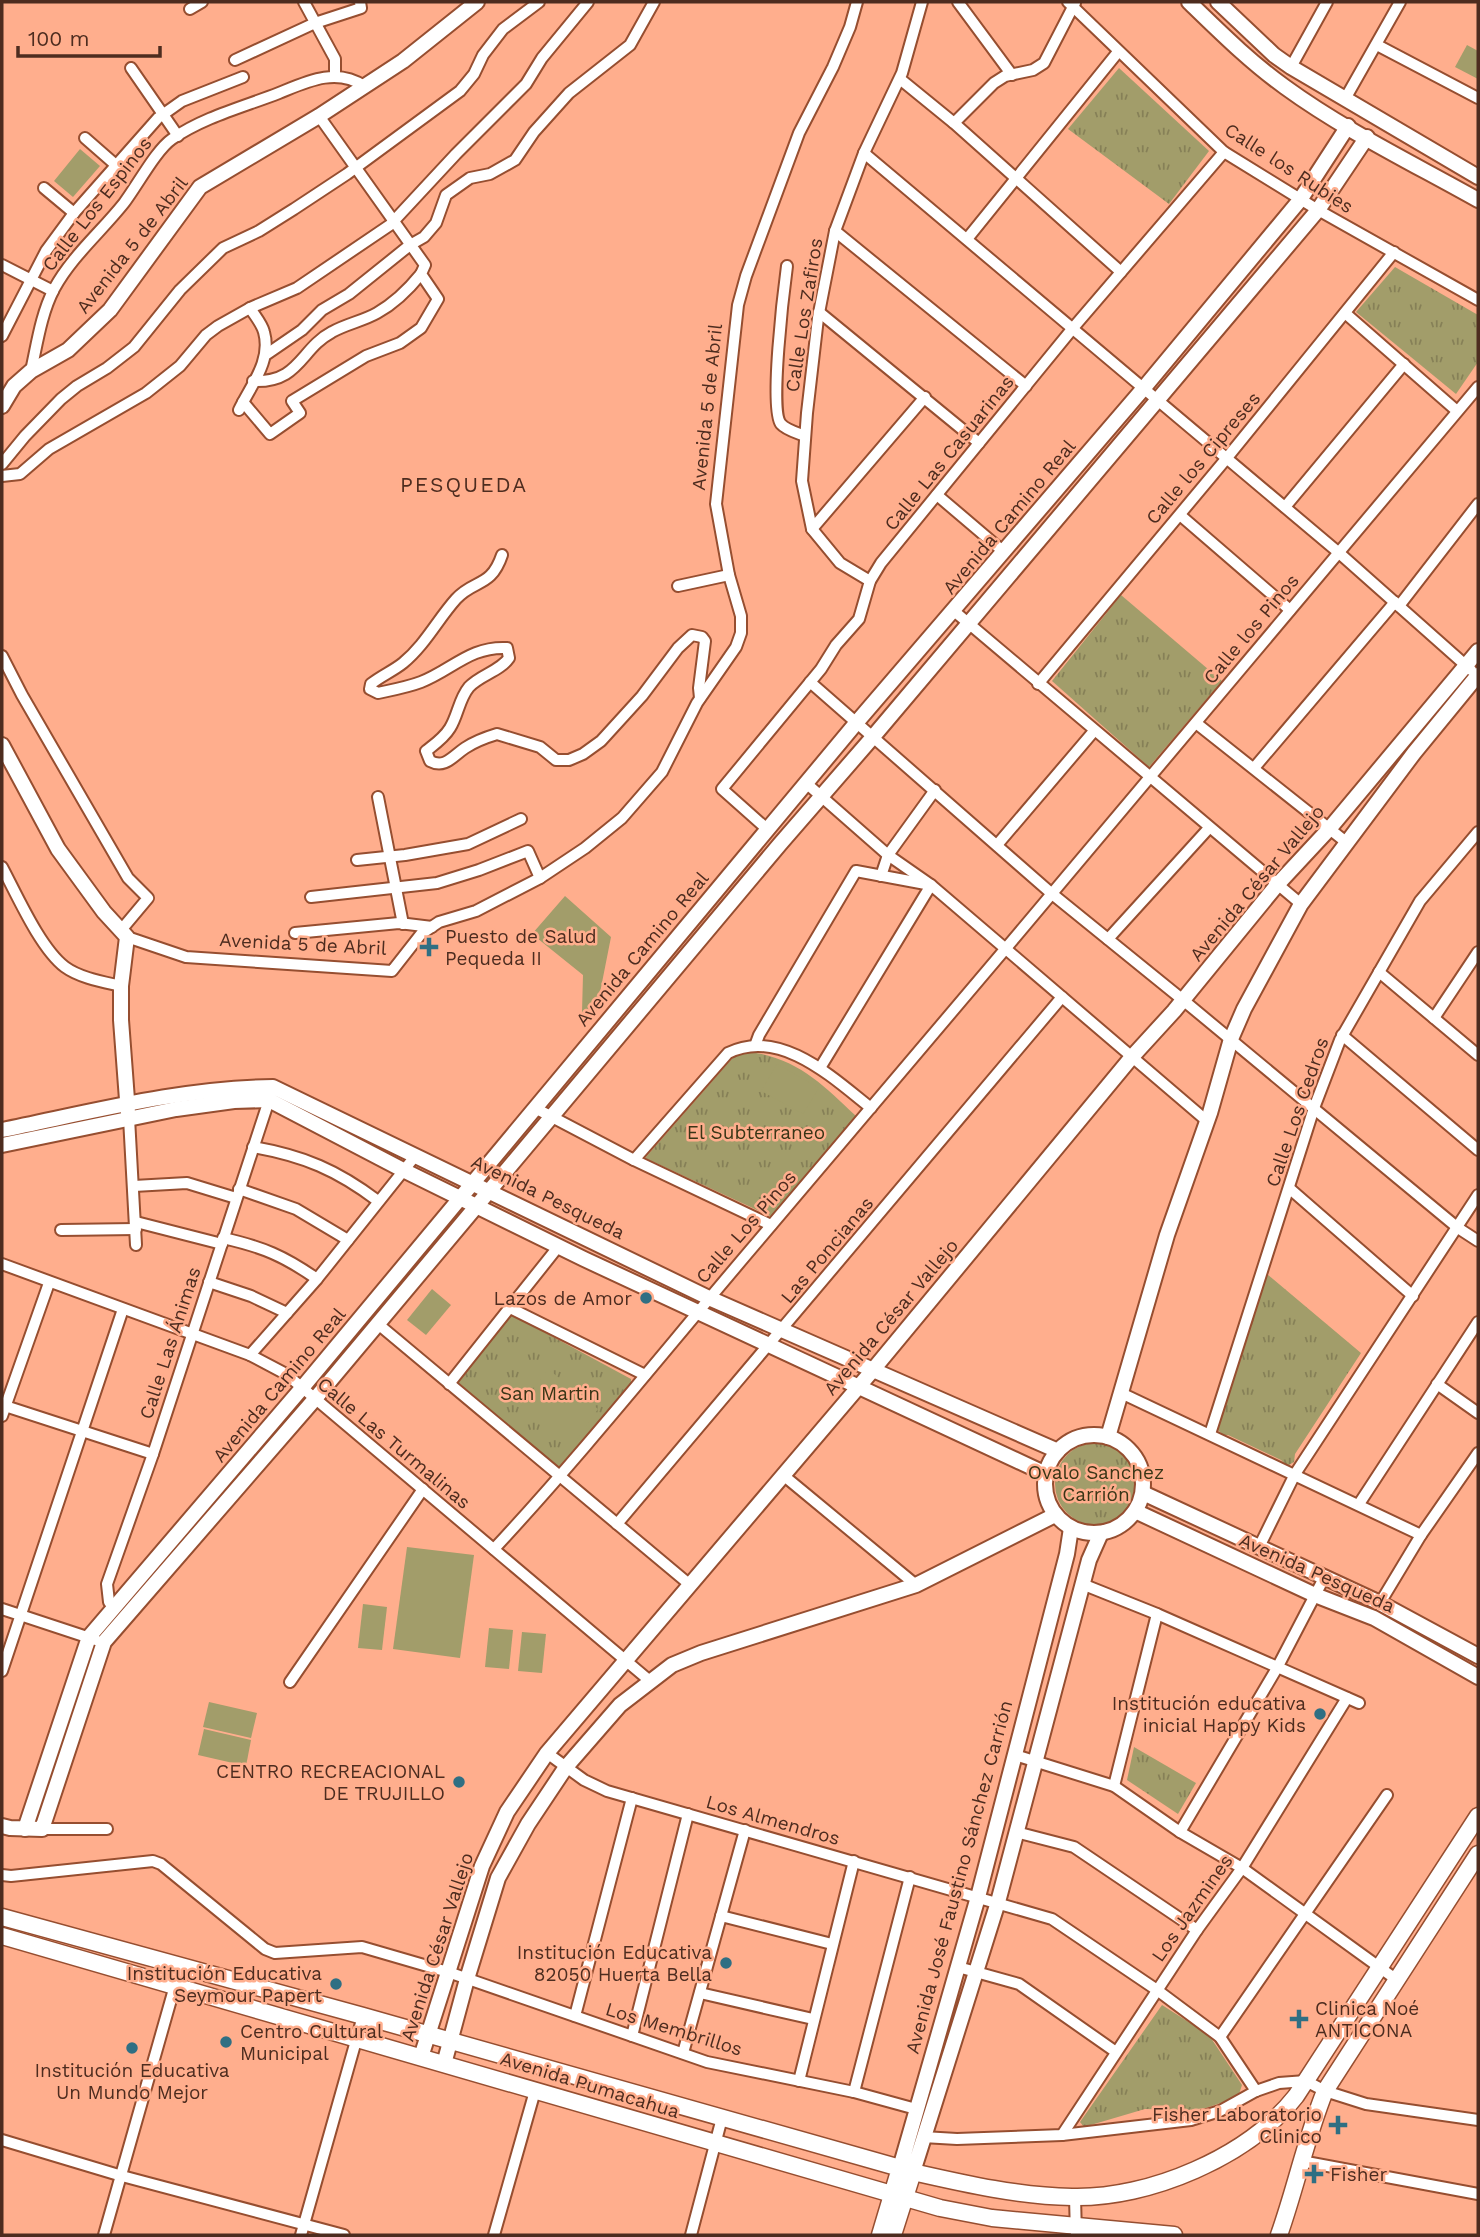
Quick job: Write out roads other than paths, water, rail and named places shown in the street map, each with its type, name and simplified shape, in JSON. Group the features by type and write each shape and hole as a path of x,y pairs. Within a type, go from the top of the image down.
{"main road":[{"path":"1190,2 1286,88 1478,200"},
{"path":"1218,2 1291,68 1478,177"},
{"name":"Avenida 5 de Abril","path":"2,406 14,386 31,371 68,350 110,310 200,187 319,116 403,61 472,3"},
{"name":"Avenida Camino Real","path":"25,1829 89,1637 302,1388 806,783 1143,389 1300,200 1348,126"},
{"name":"Avenida Camino Real","path":"42,1829 104,1642 314,1400 1318,210 1367,137"},
{"name":"Avenida César Vallejo","path":"421,2057 482,1866 507,1812 547,1753 872,1371 1131,1058 1183,1000 1277,886 1330,828 1478,651"},
{"path":"1108,1437 1167,1235 1208,1121 1231,1039 1244,1009 1301,904 1346,842 1478,675"},
{"name":"Avenida 5 de Abril","path":"2,745 58,849 104,912 125,933"},
{"path":"125,933 121,1020 128,1111"},
{"name":"Avenida Pesqueda","path":"2,1145 54,1127 234,1087 271,1093 416,1155 709,1298 1058,1451"},
{"name":"Avenida Pesqueda","path":"271,1093 403,1170 558,1247 695,1313 860,1385 1046,1474"},
{"name":"Avenida Pesqueda","path":"2,1130 54,1127"},
{"path":"584,1259 594,1241"},
{"path":"1097,1435 1108,1437 1121,1443 1132,1453 1143,1479 1143,1493 1136,1511 1121,1526 1091,1534 1071,1528 1055,1515 1048,1502 1046,1474 1058,1451 1076,1439 1097,1435"},
{"name":"Avenida Pesqueda","path":"1143,1493 1380,1602 1472,1653"},
{"name":"Avenida Pesqueda","path":"1136,1511 1315,1594 1374,1618 1478,1677"},
{"name":"Avenida César Vallejo","path":"444,2064 499,1878 528,1824 566,1767 620,1704 672,1665 701,1653 916,1585 1055,1515"},
{"name":"Avenida José Faustino Sánchez Carrión","path":"907,2170 916,2109 978,1897 1067,1554 1071,1528"},
{"name":"Avenida José Faustino Sánchez Carrión","path":"880,2235 923,2137 977,1972 1089,1560 1101,1533"},
{"path":"1457,1664 1472,1653"},
{"path":"507,1812 528,1824"},
{"name":"Avenida Pumacahua","path":"2,1919 363,2016 907,2170 995,2190 1075,2197 1116,2193 1168,2181 1213,2161 1253,2137 1284,2112 1478,1816"},
{"path":"2,1826 42,1829"},
{"path":"1279,2235 1311,2127 1325,2091 1478,1854 1460,1844"},
{"name":"Avenida Pumacahua","path":"2,1936 898,2196 992,2218 1076,2231 1174,2235"},
{"name":"Avenida José Faustino Sánchez Carrión","path":"893,2235 898,2196"}],"street":[{"path":"190,9 202,2"},
{"path":"304,2 335,59 335,76 355,79 364,86"},
{"path":"235,60 315,23 361,8 360,2"},
{"path":"2,464 61,399 134,347 180,290 223,248 260,231 354,168 460,91 503,29 539,2"},
{"path":"2,477 20,474 49,449 146,393 180,366 206,335 250,308 298,288 393,222 526,84 542,58 588,2"},
{"path":"267,354 302,330 322,310 349,294 410,245 424,237 436,223 446,195 470,178 490,174 515,160 534,132 569,93 630,46 654,2"},
{"name":"Avenida 5 de Abril","path":"125,933 186,957 392,971 421,934 432,926 476,911 540,878 585,848 622,818 662,772 701,698 736,647 741,633 741,616 729,575 716,504 738,305 746,276 799,133 833,67 857,2"},
{"name":"Calle Los Zafiros","path":"870,581 840,564 813,529 802,481 805,436 819,313 835,231 864,153 900,79 922,2"},
{"path":"958,2 1012,75"},
{"path":"1291,68 1327,2"},
{"path":"1345,99 1400,2"},
{"path":"954,123 994,83 1005,76 1033,70 1044,63 1072,3"},
{"name":"Calle los Rubies","path":"1072,3 1118,52 1224,152 1300,200 1478,300"},
{"path":"1377,44 1478,98"},
{"path":"967,239 1118,52"},
{"path":"131,68 178,136"},
{"name":"Calle Los Espinos","path":"31,371 44,313 53,291 67,268 124,203 169,141 195,125 310,79 335,76"},
{"path":"2,336 46,251 74,213 162,115 182,102 243,77"},
{"path":"900,79 954,123 1121,272"},
{"path":"253,381 266,382 286,375 330,332 376,314 402,296 421,274 425,265 319,116"},
{"path":"85,138 117,166"},
{"name":"Calle Las Casuarinas","path":"767,830 722,789 859,619 870,581 881,563 1073,328 1224,152"},
{"path":"864,153 1338,552 1478,675"},
{"path":"44,188 74,213"},
{"path":"835,231 1026,386"},
{"name":"Calle los Cipreses","path":"1038,684 1394,252"},
{"path":"2,265 53,291"},
{"path":"787,266 777,372 778,418 782,425 805,436"},
{"path":"250,308 264,331 267,354 241,406 270,434 300,413 292,401 366,356 400,343 421,328 438,299 421,274"},
{"path":"819,313 979,443"},
{"path":"1345,313 1457,411"},
{"path":"1285,507 1404,364"},
{"name":"Calle los Pinos","path":"1051,893 1150,779 1478,387"},
{"path":"813,529 925,397"},
{"path":"937,495 1004,552"},
{"path":"1254,768 1397,604 1478,504"},
{"path":"1180,514 1290,610"},
{"path":"502,555 497,569 485,581 458,596 425,640 403,663 371,684 370,689 378,694 423,682 473,654 496,647 508,648 510,653 505,663 486,673 469,688 450,727 439,741 426,751 430,761 436,765 444,764 465,748 497,734 540,747 556,760 569,760 583,754 601,741 634,705 678,648 692,635 702,637 705,641 699,688 701,698"},
{"path":"678,586 729,575"},
{"path":"954,611 1301,904"},
{"path":"2,656 128,878 148,898 125,933"},
{"path":"810,682 1051,893 1458,1228 1478,1241"},
{"path":"1196,723 1346,842"},
{"path":"997,845 1094,731"},
{"path":"806,783 888,855 930,885 1208,1121"},
{"path":"881,876 888,855 935,790"},
{"path":"378,797 392,856 403,923"},
{"path":"357,860 468,844 521,819"},
{"path":"1108,939 1209,828"},
{"name":"Calle Los Cedros","path":"1210,1434 1314,1108 1342,1035 1419,901 1478,832"},
{"path":"311,897 437,883 479,870 527,850 540,878"},
{"path":"2,867 43,942 65,967 99,981 121,986"},
{"path":"755,1046 856,871 930,885"},
{"path":"820,1068 930,885"},
{"name":"Calle Los Pinos","path":"494,1549 560,1478 695,1313 1051,893"},
{"path":"295,933 403,923 432,926"},
{"path":"1434,1018 1478,952"},
{"path":"1379,972 1478,1055"},
{"name":"Las Poncianas","path":"617,1524 1062,998"},
{"path":"1342,1035 1478,1150"},
{"path":"634,1160 728,1053 740,1048 755,1046 793,1054 820,1068 871,1108"},
{"name":"Calle Las Ánimas","path":"115,1608 109,1602 107,1584 153,1454 271,1093"},
{"path":"535,1108 634,1160 771,1225"},
{"path":"128,1111 136,1245"},
{"path":"253,1147 288,1153 320,1164 351,1181 378,1201"},
{"path":"250,1355 317,1279 416,1155"},
{"path":"134,1186 187,1183 238,1194 296,1209 348,1240"},
{"path":"1289,1188 1413,1296"},
{"path":"1259,1547 1295,1474 1478,1195"},
{"path":"61,1230 136,1225 257,1246 289,1259 317,1279"},
{"path":"449,1384 558,1247"},
{"name":"Calle Las Turmalinas","path":"2,1264 191,1332 250,1355 286,1374 650,1681"},
{"path":"209,1282 251,1296 287,1313"},
{"path":"49,1283 3,1409 82,1430 153,1454"},
{"path":"510,1308 645,1375"},
{"path":"2,1671 123,1309"},
{"path":"378,1324 690,1584"},
{"path":"1359,1504 1478,1325"},
{"path":"1437,1384 1478,1413"},
{"path":"1121,1393 1421,1535"},
{"path":"1380,1602 1421,1535 1478,1453"},
{"path":"783,1475 916,1585"},
{"path":"290,1682 423,1489"},
{"path":"1180,1832 1277,1668 1324,1578"},
{"path":"1083,1584 1359,1703"},
{"path":"2,1609 104,1642"},
{"path":"1114,1786 1157,1614"},
{"name":"Los Jazmines","path":"1062,2135 1241,1868 1347,1698"},
{"name":"Los Almendros","path":"547,1753 584,1780 607,1791 1052,1919 1220,2036"},
{"path":"1015,1755 1114,1786 1180,1832 1241,1868 1397,1980"},
{"path":"1256,2091 1220,2036 1387,1795"},
{"path":"575,2016 632,1797"},
{"path":"632,2036 688,1814"},
{"path":"42,1829 107,1829"},
{"path":"683,2053 745,1830"},
{"path":"1016,1832 1074,1847 1197,1930"},
{"name":"Los Membrillos","path":"2,1875 153,1861 162,1864 265,1949 275,1953 362,1947 448,1972 707,2062 855,2092 916,2109"},
{"path":"799,2081 854,1861"},
{"path":"855,2092 910,1877"},
{"path":"720,1916 832,1944"},
{"path":"958,1967 1019,1984 1116,2052"},
{"path":"104,2235 180,1968"},
{"path":"699,1993 813,2019"},
{"path":"303,2230 363,2016"},
{"path":"923,2137 957,2139 1062,2135 1191,2120 1220,2111 1256,2091 1279,2083 1306,2081 1325,2091 1366,2104 1478,2120"},
{"path":"494,2235 536,2091"},
{"path":"691,2235 722,2118"},
{"path":"2,2140 303,2230 344,2235"},
{"path":"1301,2161 1478,2194"},
{"path":"1075,2197 1076,2231"}],"place":[{"name":"Puesto de Salud Pequeda II","path":"429,947"},
{"name":"Lazos de Amor","path":"646,1298"},
{"name":"Institución educativa inicial Happy Kids","path":"1320,1714"},
{"name":"CENTRO RECREACIONAL DE TRUJILLO","path":"459,1782"},
{"name":"Institución Educativa 82050 Huerta Bella","path":"726,1963"},
{"name":"Institución Educativa Seymour Papert","path":"336,1984"},
{"name":"Clinica Noé ANTICONA","path":"1299,2019"},
{"name":"Centro Cultural Municipal","path":"226,2042"},
{"name":"Institución Educativa Un Mundo Mejor","path":"132,2048"},
{"name":"Fisher Laboratorio Clinico","path":"1338,2125"},
{"name":"Fisher","path":"1314,2174"}],"district":[{"name":"PESQUEDA","path":"464,484"}],"park label":[{"name":"El Subterraneo","path":"756,1132"},
{"name":"San Martin","path":"550,1393"},
{"name":"Ovalo Sanchez Carrión","path":"1096,1483"}]}
